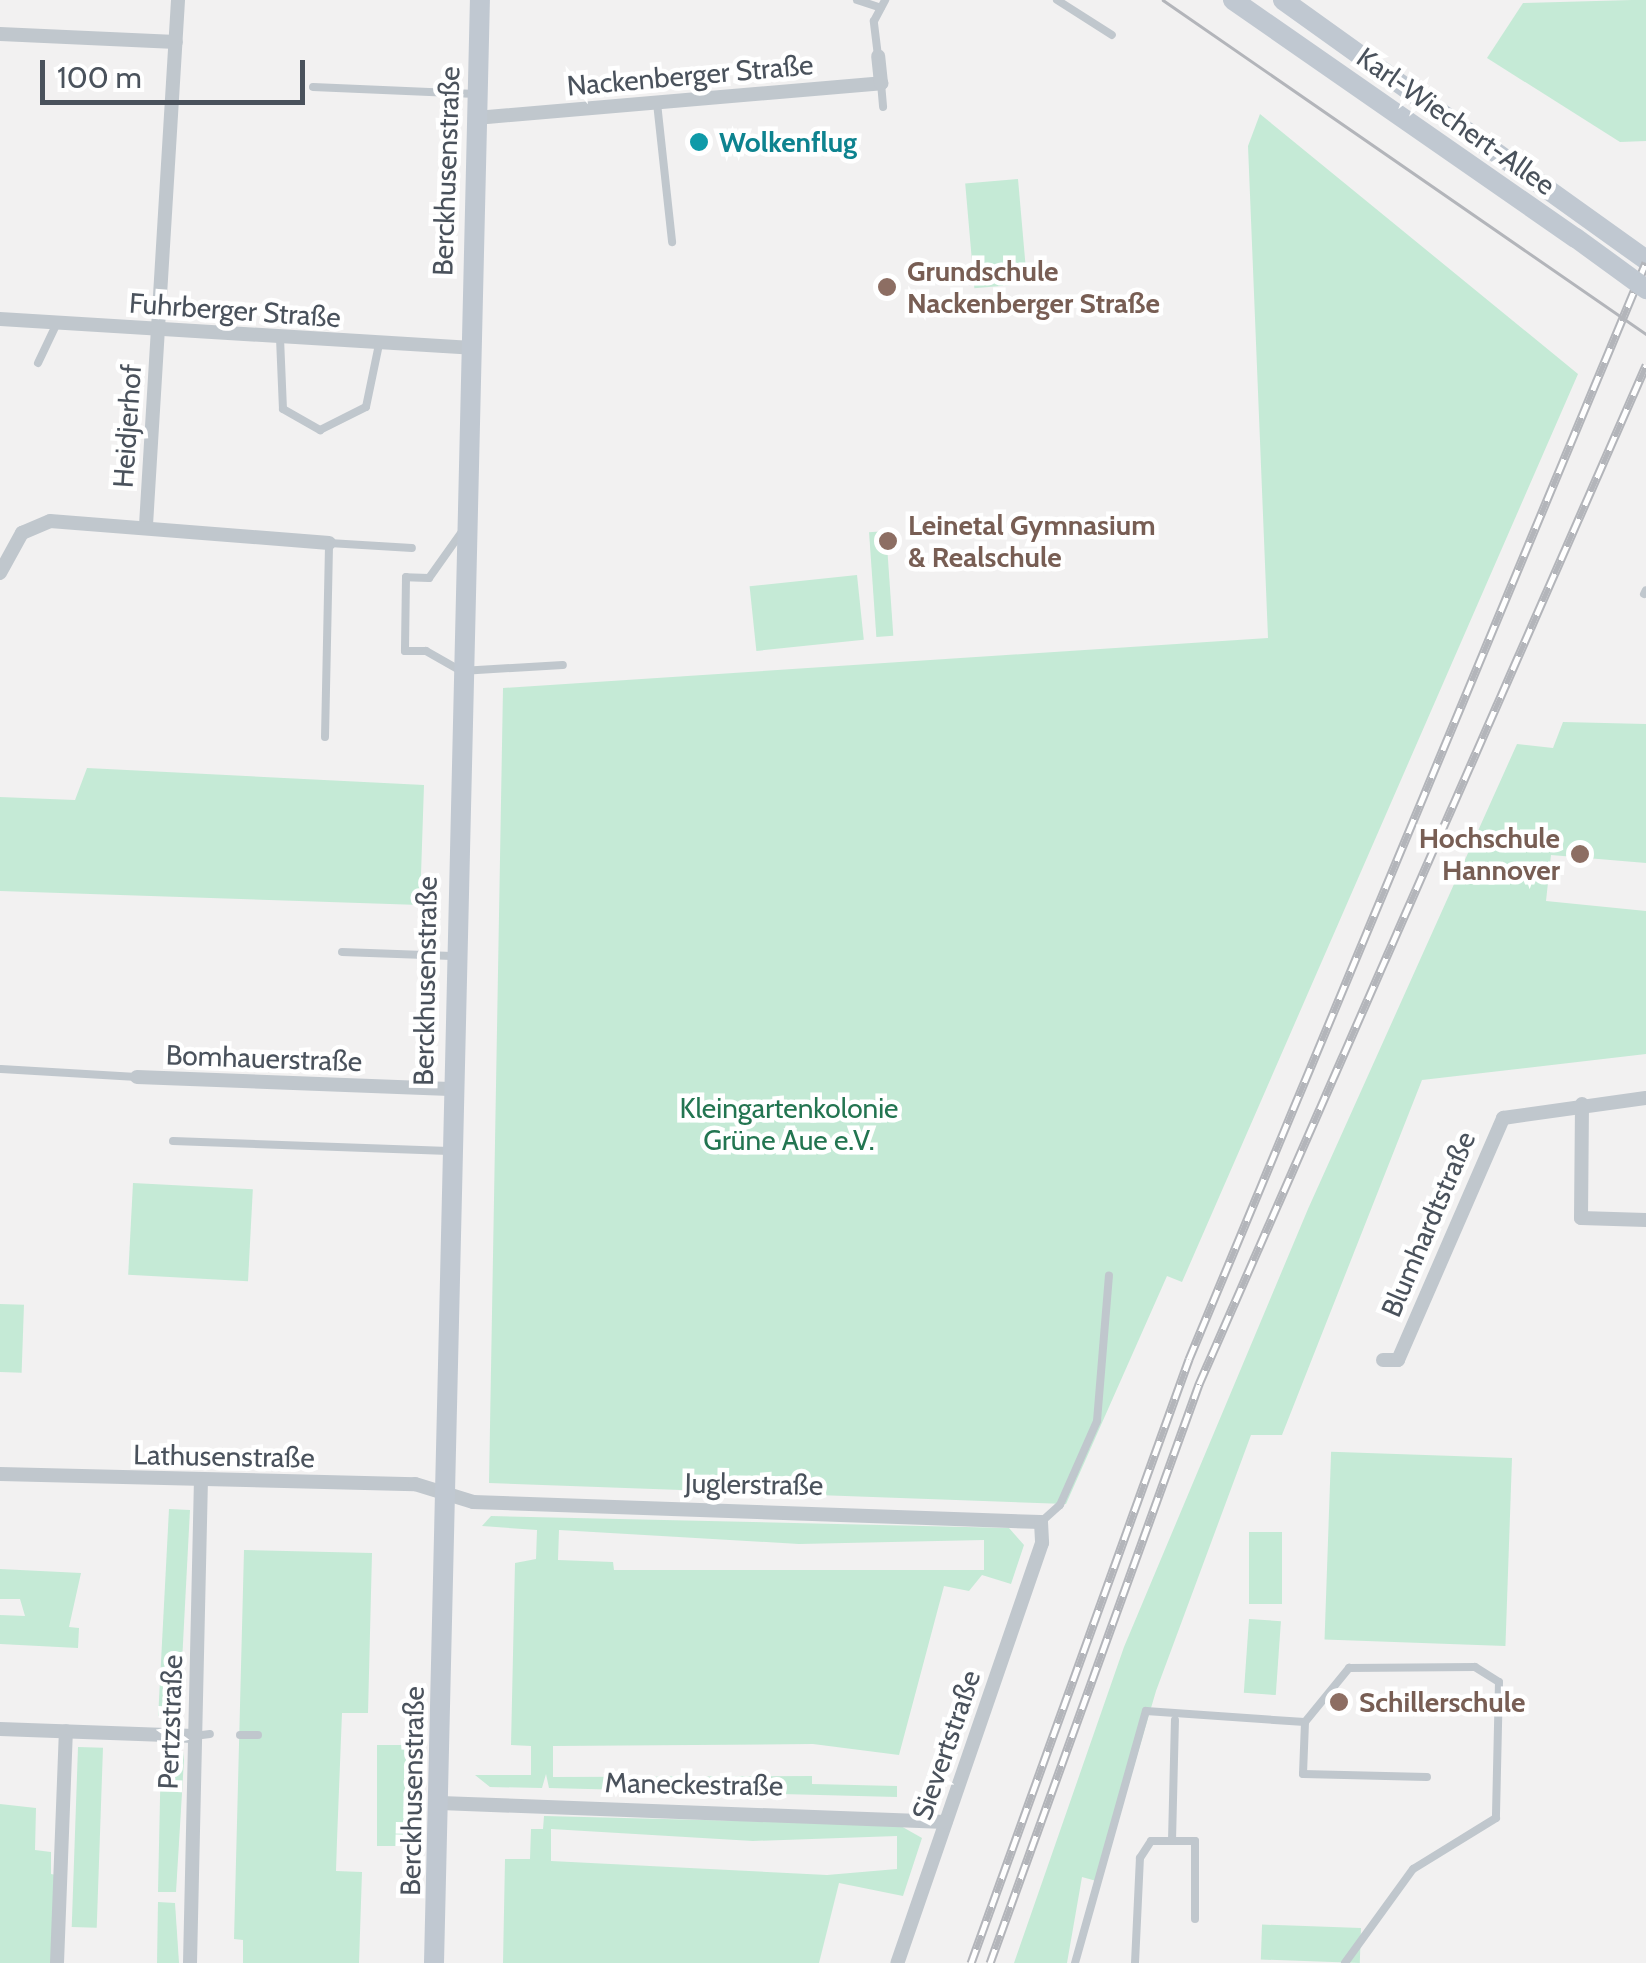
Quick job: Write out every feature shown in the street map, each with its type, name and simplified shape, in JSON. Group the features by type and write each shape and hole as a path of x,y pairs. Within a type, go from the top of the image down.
{"street":[{"name":"Heidjerhof","path":"146,525 178,0"},
{"name":"Berckhusenstraße","path":"434,1963 446,1494 461,533 480,0"},
{"name":"Karl-Wiechert-Allee","path":"1233,0 1646,289"},
{"name":"Karl-Wiechert-Allee","path":"1283,0 1646,260"},
{"path":"0,34 176,42"},
{"path":"878,56 881,84"},
{"name":"Nackenberger Straße","path":"476,118 881,84"},
{"name":"Fuhrberger Straße","path":"0,319 468,348"},
{"name":"Heidjerhof","path":"0,573 22,532 50,520 329,543"},
{"name":"Bomhauerstraße","path":"137,1078 450,1089"},
{"name":"Blumhardtstraße","path":"1383,1360 1398,1360 1497,1124 1522,1110 1646,1098"},
{"path":"1582,1104 1582,1218 1646,1220"},
{"name":"Lathusenstraße","path":"0,1474 201,1482 415,1484 446,1494"},
{"name":"Pertzstraße","path":"190,1963 202,1735 201,1482"},
{"name":"Juglerstraße","path":"446,1494 473,1502 1041,1522"},
{"name":"Sievertstraße","path":"898,1963 1042,1542 1041,1522"},
{"path":"0,1729 202,1735"},
{"path":"57,1963 66,1731"},
{"name":"Maneckestraße","path":"440,1803 946,1822"}],"lane":[{"path":"857,0 883,4 878,56"},
{"path":"1057,0 1112,35"},
{"path":"881,84 884,106"},
{"path":"313,87 476,94"},
{"path":"657,102 672,242"},
{"path":"38,363 57,323"},
{"path":"280,338 284,409 320,430 366,407 379,344"},
{"path":"461,533 429,578 406,578 405,651 426,651 461,672 563,666"},
{"path":"325,737 329,543 412,548"},
{"path":"342,952 452,956"},
{"path":"2,1069 137,1078"},
{"path":"173,1141 449,1151"},
{"path":"1041,1522 1060,1506 1097,1420 1109,1275"},
{"path":"1345,1963 1413,1869 1496,1818 1499,1682 1475,1667 1349,1668 1305,1722 1303,1774 1427,1777"},
{"path":"1075,1963 1146,1711 1175,1720 1305,1722"},
{"path":"1172,1841 1175,1720"},
{"path":"240,1735 258,1735"},
{"path":"1135,1963 1140,1858 1150,1841 1196,1842 1194,1919"}],"green space":[{"path":"1646,0 1646,141 1620,142 1487,58 1523,3"},
{"name":"Kleingartenkolonie Grüne Aue e.V.","path":"1260,114 1578,374 1182,1282 1167,1276 1066,1504 489,1483 503,688 1268,638 1248,146"},
{"path":"1018,179 1027,284 974,288 965,184"},
{"path":"886,531 893,636 876,637 869,532"},
{"path":"857,575 864,640 756,651 750,586"},
{"path":"1563,722 1646,724 1646,863 1551,855 1546,901 1646,911 1646,1054 1422,1080 1282,1435 1251,1435 1156,1691 1100,1882 1082,1877 1067,1963 1014,1963 1124,1647 1308,1209 1517,744 1553,748"},
{"path":"87,768 424,785 420,905 0,891 0,797 75,800"},
{"path":"133,1183 253,1189 248,1281 128,1275"},
{"path":"0,1304 24,1305 22,1373 0,1372"},
{"path":"1331,1452 1512,1458 1505,1646 1325,1640"},
{"path":"169,1509 190,1510 179,1717 158,1716"},
{"path":"491,1516 1009,1528 1024,1545 1011,1584 982,1575 969,1591 944,1586 899,1755 813,1744 553,1746 553,1777 812,1776 812,1784 897,1786 897,1797 549,1788 546,1774 542,1788 490,1787 475,1775 531,1775 531,1746 511,1745 515,1563 536,1559 537,1530 482,1526","holes":["559,1530 799,1544 984,1540 984,1570 614,1570 613,1562 558,1560"]},
{"path":"1249,1532 1282,1532 1282,1604 1249,1604"},
{"path":"244,1550 372,1553 368,1713 342,1713 336,1871 362,1872 359,1963 243,1963 243,1940 234,1939"},
{"path":"0,1569 81,1573 69,1627 79,1628 78,1648 0,1644 0,1615 25,1616 20,1599 0,1599"},
{"path":"1249,1619 1281,1621 1276,1695 1244,1693"},
{"path":"377,1745 406,1745 406,1846 377,1846"},
{"path":"78,1747 103,1748 97,1928 72,1927"},
{"path":"161,1751 183,1751 184,1760 176,1892 158,1892"},
{"path":"0,1804 36,1808 35,1850 51,1852 51,1874 61,1876 57,1963 0,1963"},
{"path":"544,1816 899,1825 922,1838 903,1896 839,1883 819,1963 503,1963 505,1859 530,1859 531,1829 543,1829","holes":["551,1829 753,1841 897,1836 897,1869 827,1875 551,1861"]},
{"path":"158,1902 175,1903 179,1963 157,1963"},
{"path":"1262,1925 1361,1928 1360,1963 1261,1960"}],"tram line":[{"path":"1163,0 1646,334"}],"railway":[{"path":"971,1963 1189,1359 1646,262"},
{"path":"990,1963 1199,1384 1646,365"}],"place":[{"name":"Wolkenflug","path":"699,142"},
{"name":"Grundschule Nackenberger Straße","path":"887,287"},
{"name":"Leinetal Gymnasium & Realschule","path":"888,541"},
{"name":"Hochschule Hannover","path":"1580,854"},
{"name":"Schillerschule","path":"1339,1702"}]}
